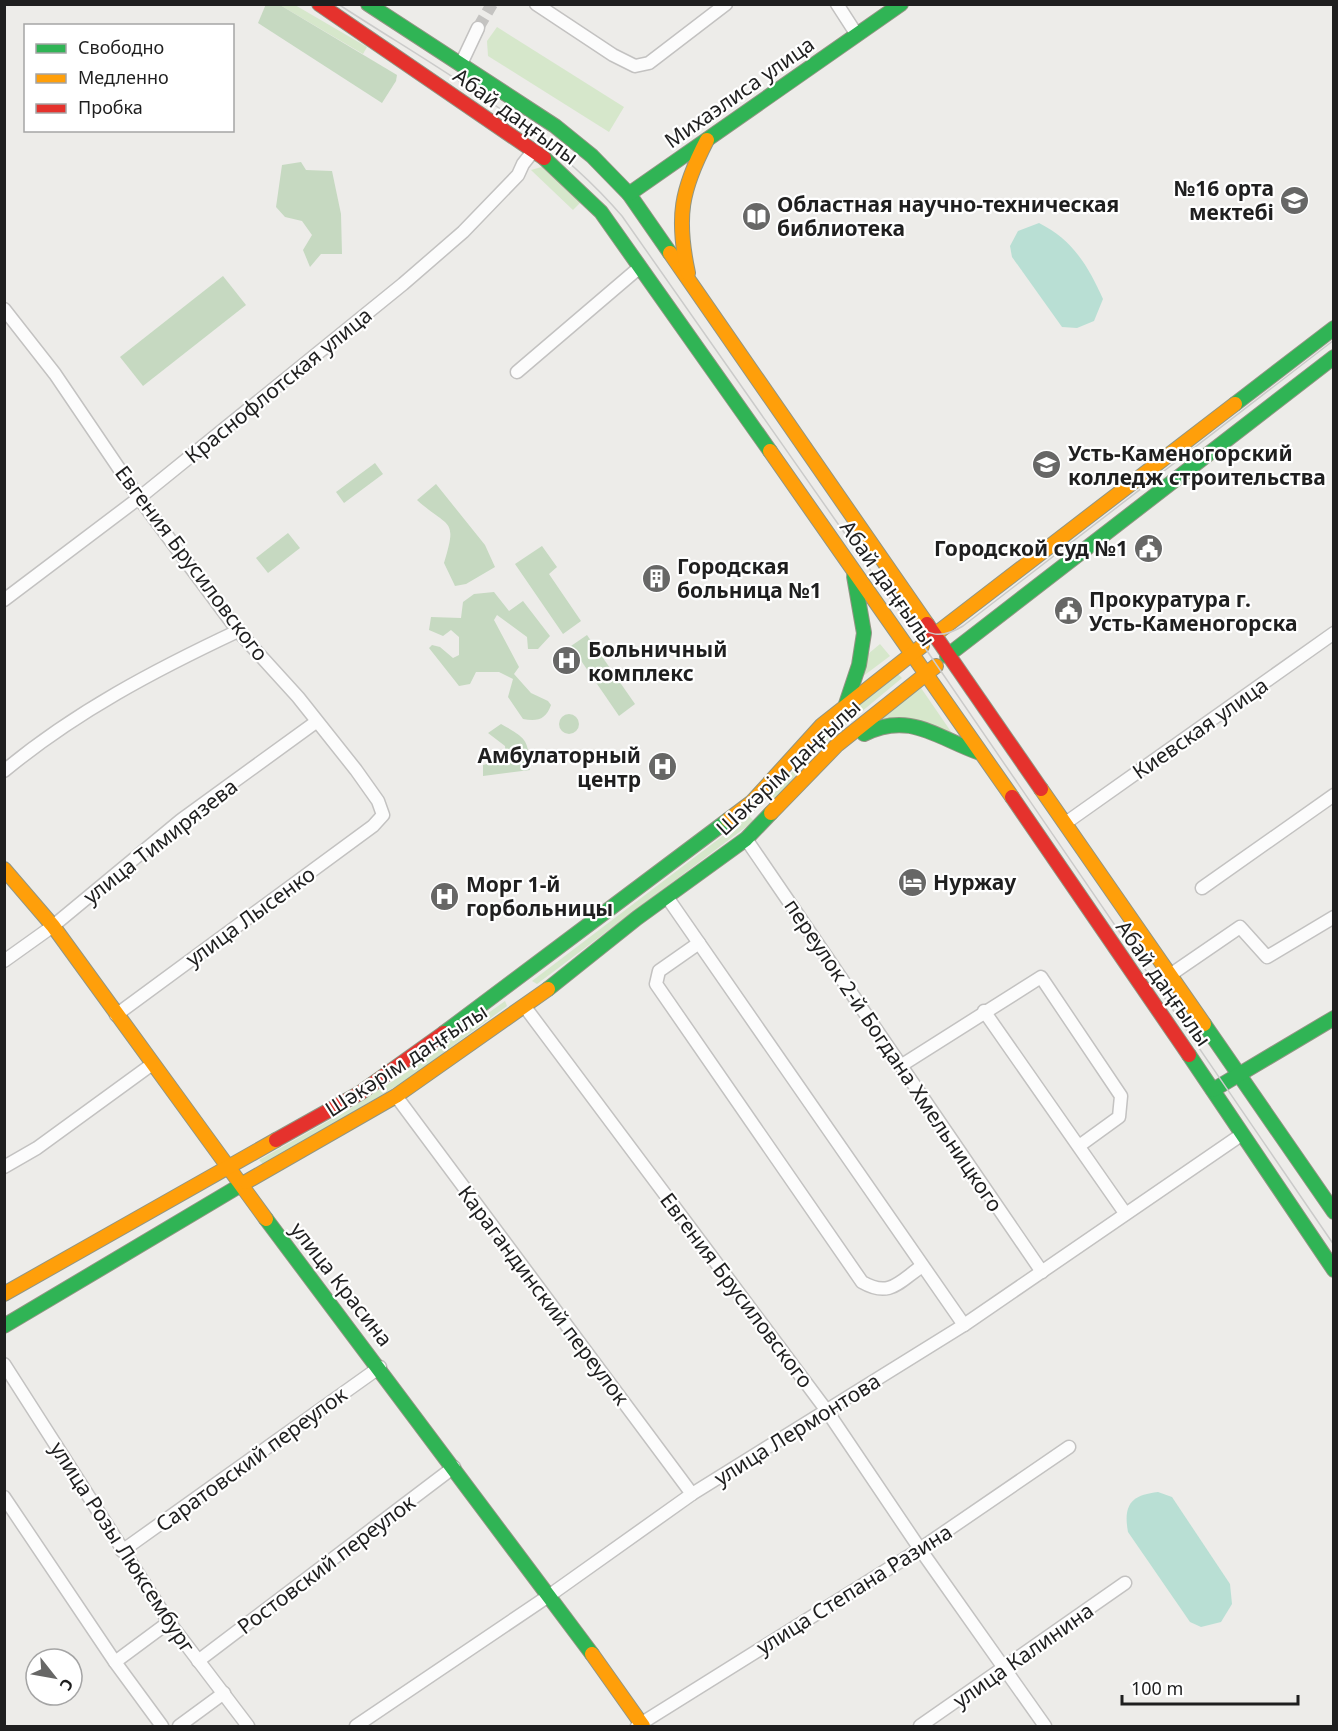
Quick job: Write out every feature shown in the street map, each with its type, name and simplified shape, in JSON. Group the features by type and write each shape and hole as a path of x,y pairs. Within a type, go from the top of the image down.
{"main road":[{"name":"Абай даңғылы","path":"319,4 534,150 560,171 615,203 691,284 933,636 1067,822 1334,1212"},
{"name":"Абай даңғылы","path":"368,4 555,126 592,156 615,203 640,267 913,654 1334,1270"},
{"name":"Михаэлиса улица","path":"615,203 901,4"},
{"path":"691,284 680,234 680,204 688,176 707,140"},
{"name":"Шәкәрім даңғылы","path":"4,1294 360,1093 512,984 752,802 822,725 933,636 1334,328"},
{"path":"1321,338 1334,356"},
{"name":"Шәкәрім даңғылы","path":"4,1326 240,1185 396,1096 525,1007 746,839 844,740 947,656 1334,356"},
{"path":"845,707 859,664 864,633 854,570"},
{"path":"844,740 858,738 888,722 900,721 920,726 958,747 980,753"},
{"path":"752,802 768,819"},
{"name":"улица Красина","path":"4,869 53,926 228,1169 380,1367 550,1595 640,1725"},
{"path":"512,984 525,1007"},
{"path":"1213,1090 1334,1018"}],"street":[{"path":"536,4 613,55 635,66 649,63 726,4"},
{"path":"837,4 857,35"},
{"path":"461,64 478,28"},
{"name":"Краснофлотская улица","path":"4,600 139,498 463,231 518,175 534,150"},
{"path":"517,372 640,267"},
{"name":"Евгения Брусиловского","path":"4,309 55,374 139,498 238,631 298,697 356,770 378,801 383,815"},
{"path":"4,771 97,703 238,631"},
{"name":"Киевская улица","path":"1067,822 1334,633"},
{"name":"улица Тимирязева","path":"4,961 53,926 181,820 316,722"},
{"path":"1202,888 1334,795"},
{"name":"улица Лысенко","path":"116,1016 373,826 383,815"},
{"name":"переулок 2-й Богдана Хмельницкого","path":"746,839 1042,1272"},
{"path":"667,897 963,1324"},
{"path":"1170,975 1240,927 1267,957 1334,917"},
{"path":"699,943 658,971 656,984 669,1004 862,1282 875,1289 888,1290 922,1266"},
{"path":"902,1065 1041,977 1121,1096 1119,1117 1079,1146"},
{"name":"Евгения Брусиловского","path":"525,1007 827,1411 920,1549 1045,1726"},
{"path":"984,1011 1125,1213"},
{"path":"4,1167 37,1148 151,1065"},
{"name":"Карагандинский переулок","path":"396,1096 692,1494"},
{"name":"улица Лермонтова","path":"356,1726 550,1595 692,1494 963,1324 1241,1135"},
{"name":"улица Розы Люксембург","path":"4,1364 169,1622 248,1726"},
{"name":"Саратовский переулок","path":"122,1551 380,1367"},
{"name":"улица Степана Разина","path":"640,1725 920,1549 1069,1447"},
{"name":"Ростовский переулок","path":"198,1661 454,1467"},
{"path":"4,1497 115,1662 162,1726"},
{"name":"улица Калинина","path":"920,1726 1125,1583"},
{"path":"115,1662 169,1622"},
{"path":"179,1726 224,1694"}],"green space":[{"path":"266,4 280,5 397,75 396,81 382,103 258,23"},
{"path":"280,5 295,5 367,47 363,54"},
{"path":"497,27 624,107 609,132 488,56 487,41"},
{"path":"301,162 306,170 332,171 341,214 342,254 321,254 310,267 303,250 312,235 302,221 285,217 276,207 282,165"},
{"path":"545,166 583,200 573,210 531,170"},
{"path":"1039,223 1061,237 1085,265 1103,299 1094,321 1077,328 1062,327 1012,257 1010,246 1018,231"},
{"path":"223,276 246,305 143,386 120,357"},
{"path":"375,463 383,474 344,503 336,492"},
{"path":"436,484 485,545 495,567 466,584 455,586 444,563 450,538 448,525 417,500"},
{"path":"288,533 300,548 268,573 256,558"},
{"path":"542,546 557,567 549,574 581,621 563,634 515,564"},
{"path":"494,592 509,611 523,601 550,636 538,649 528,649 527,637 497,615 494,620 519,667 514,674 531,693 548,701 551,705 547,714 541,718 523,719 508,697 513,679 499,672 476,672 470,684 459,686 429,648 432,645 440,647 453,658 459,655 459,637 451,630 443,636 429,630 431,617 461,618 463,602 474,594"},
{"path":"587,635 635,704 619,716 571,646"},
{"path":"880,644 890,656 862,677 868,654"},
{"path":"897,673 902,678 819,747 772,804 769,800 816,743"},
{"path":"921,688 954,736 879,719"},
{"path":"569,714 576,717 579,724 576,731 569,734 562,731 559,724 562,717"},
{"path":"501,724 517,733 525,741 530,770 483,776 483,765 506,759 505,746 488,733"},
{"path":"749,816 754,821 537,984 532,981"},
{"path":"505,1001 507,1006 408,1079 264,1165 259,1160 348,1110 404,1074"},
{"path":"1158,1492 1172,1497 1230,1584 1232,1604 1221,1622 1201,1627 1190,1622 1128,1532 1127,1515 1131,1503 1141,1496"}],"tunnel":[{"path":"478,28 492,4"}],"tram line":[{"path":"338,4 451,75 524,126 592,184 622,216 923,645 1334,1245"},
{"path":"911,619 923,630 935,634 948,633 963,626 1334,340"}],"traffic: fast":[{"path":"368,4 555,126 592,156 629,194 670,253"},
{"path":"629,194 901,4"},
{"path":"544,158 601,212 770,451"},
{"path":"1235,404 1334,328"},
{"path":"947,656 1334,357"},
{"path":"845,707 859,665 864,633 854,576"},
{"path":"864,734 895,725 910,726 937,734 980,753"},
{"path":"548,989 637,918 746,839 771,813"},
{"path":"444,1033 728,820"},
{"path":"1213,1090 1334,1018"},
{"path":"1204,1024 1334,1212"},
{"path":"1189,1055 1334,1270"},
{"path":"4,1326 246,1182"},
{"path":"266,1219 592,1654"}],"traffic: slow":[{"path":"688,273 682,236 683,204 691,174 707,140"},
{"path":"670,253 927,624"},
{"path":"933,636 1235,404"},
{"path":"770,451 1012,797"},
{"path":"728,820 752,802 822,725 922,646"},
{"path":"771,813 837,745 936,666"},
{"path":"1041,789 1204,1024"},
{"path":"4,869 53,926 266,1219"},
{"path":"246,1182 396,1096 548,989"},
{"path":"4,1294 276,1140"},
{"path":"592,1654 643,1726"}],"traffic: jam":[{"path":"319,4 544,158"},
{"path":"927,624 1041,789"},
{"path":"1012,797 1189,1055"},
{"path":"276,1140 360,1093 444,1033"}],"place":[{"name":"№16 орта мектебі","path":"1295,200"},
{"name":"Областная научно-техническая библиотека","path":"756,216"},
{"name":"Усть-Каменогорский колледж строительства","path":"1047,465"},
{"name":"Городской суд №1","path":"1149,548"},
{"name":"Городская больница №1","path":"656,578"},
{"name":"Прокуратура г. Усть-Каменогорска","path":"1068,611"},
{"name":"Больничный комплекс","path":"567,661"},
{"name":"Амбулаторный центр","path":"662,767"},
{"name":"Нуржау","path":"912,882"},
{"name":"Морг 1-й горбольницы","path":"445,896"}]}
